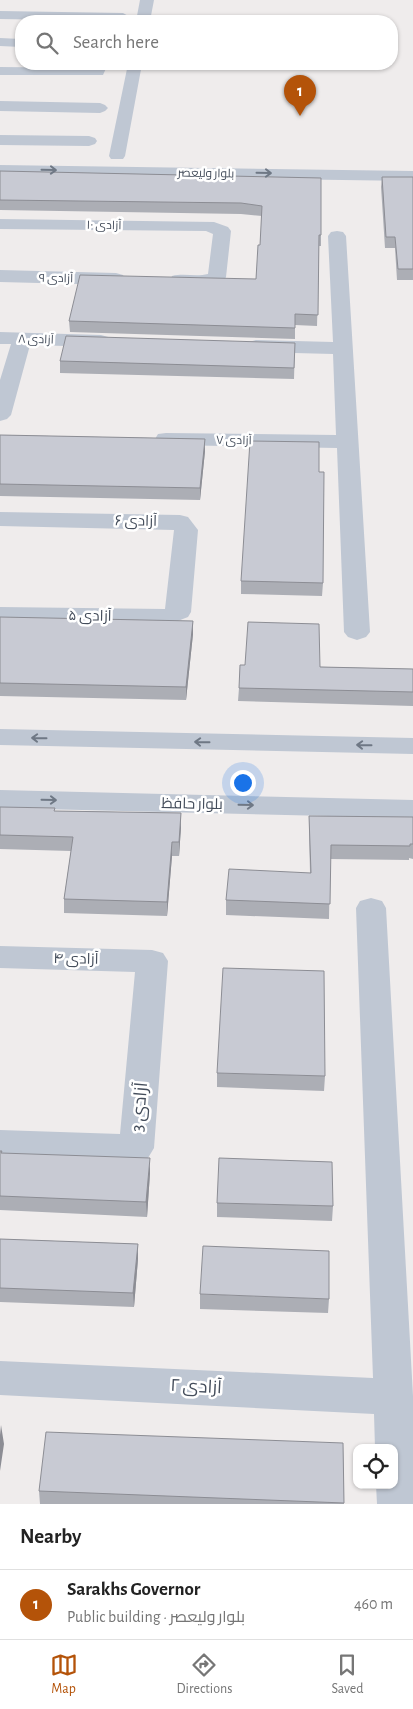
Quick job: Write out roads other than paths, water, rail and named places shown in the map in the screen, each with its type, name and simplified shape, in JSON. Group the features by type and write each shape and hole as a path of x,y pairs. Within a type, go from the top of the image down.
{"street":[{"path":"144,15 147,0"},
{"path":"0,15 15,15"},
{"path":"0,42 15,43"},
{"path":"0,71 98,72 99,70"},
{"path":"117,156 134,70"},
{"path":"0,106 100,108"},
{"path":"0,140 89,141"},
{"name":"بلوار ولیعصر","path":"0,154 413,161"},
{"name":"بلوار ولیعصر","path":"0,170 413,176"},
{"name":"آزادی ۱۰","path":"0,224 208,226 222,231 217,278 163,280"},
{"path":"337,236 357,632"},
{"name":"آزادی ۹","path":"0,276 134,279"},
{"name":"آزادی ۸","path":"0,338 119,342"},
{"path":"0,415 22,338"},
{"path":"235,345 342,348"},
{"name":"آزادی ۷","path":"149,439 347,442"},
{"name":"آزادی ۶","path":"0,519 180,522 186,530 180,612"},
{"name":"آزادی ۵","path":"0,614 170,617 180,612"},
{"path":"0,737 413,746"},
{"name":"بلوار حافظ","path":"0,799 413,809"},
{"path":"371,908 398,1504"},
{"name":"آزادی ۴","path":"0,957 152,961"},
{"name":"آزادی 3","path":"0,1144 136,1148 152,961"},
{"name":"آزادی ۲","path":"0,1378 393,1396"}],"place":[{"name":"Sarakhs Governor","path":"300,116"}]}
